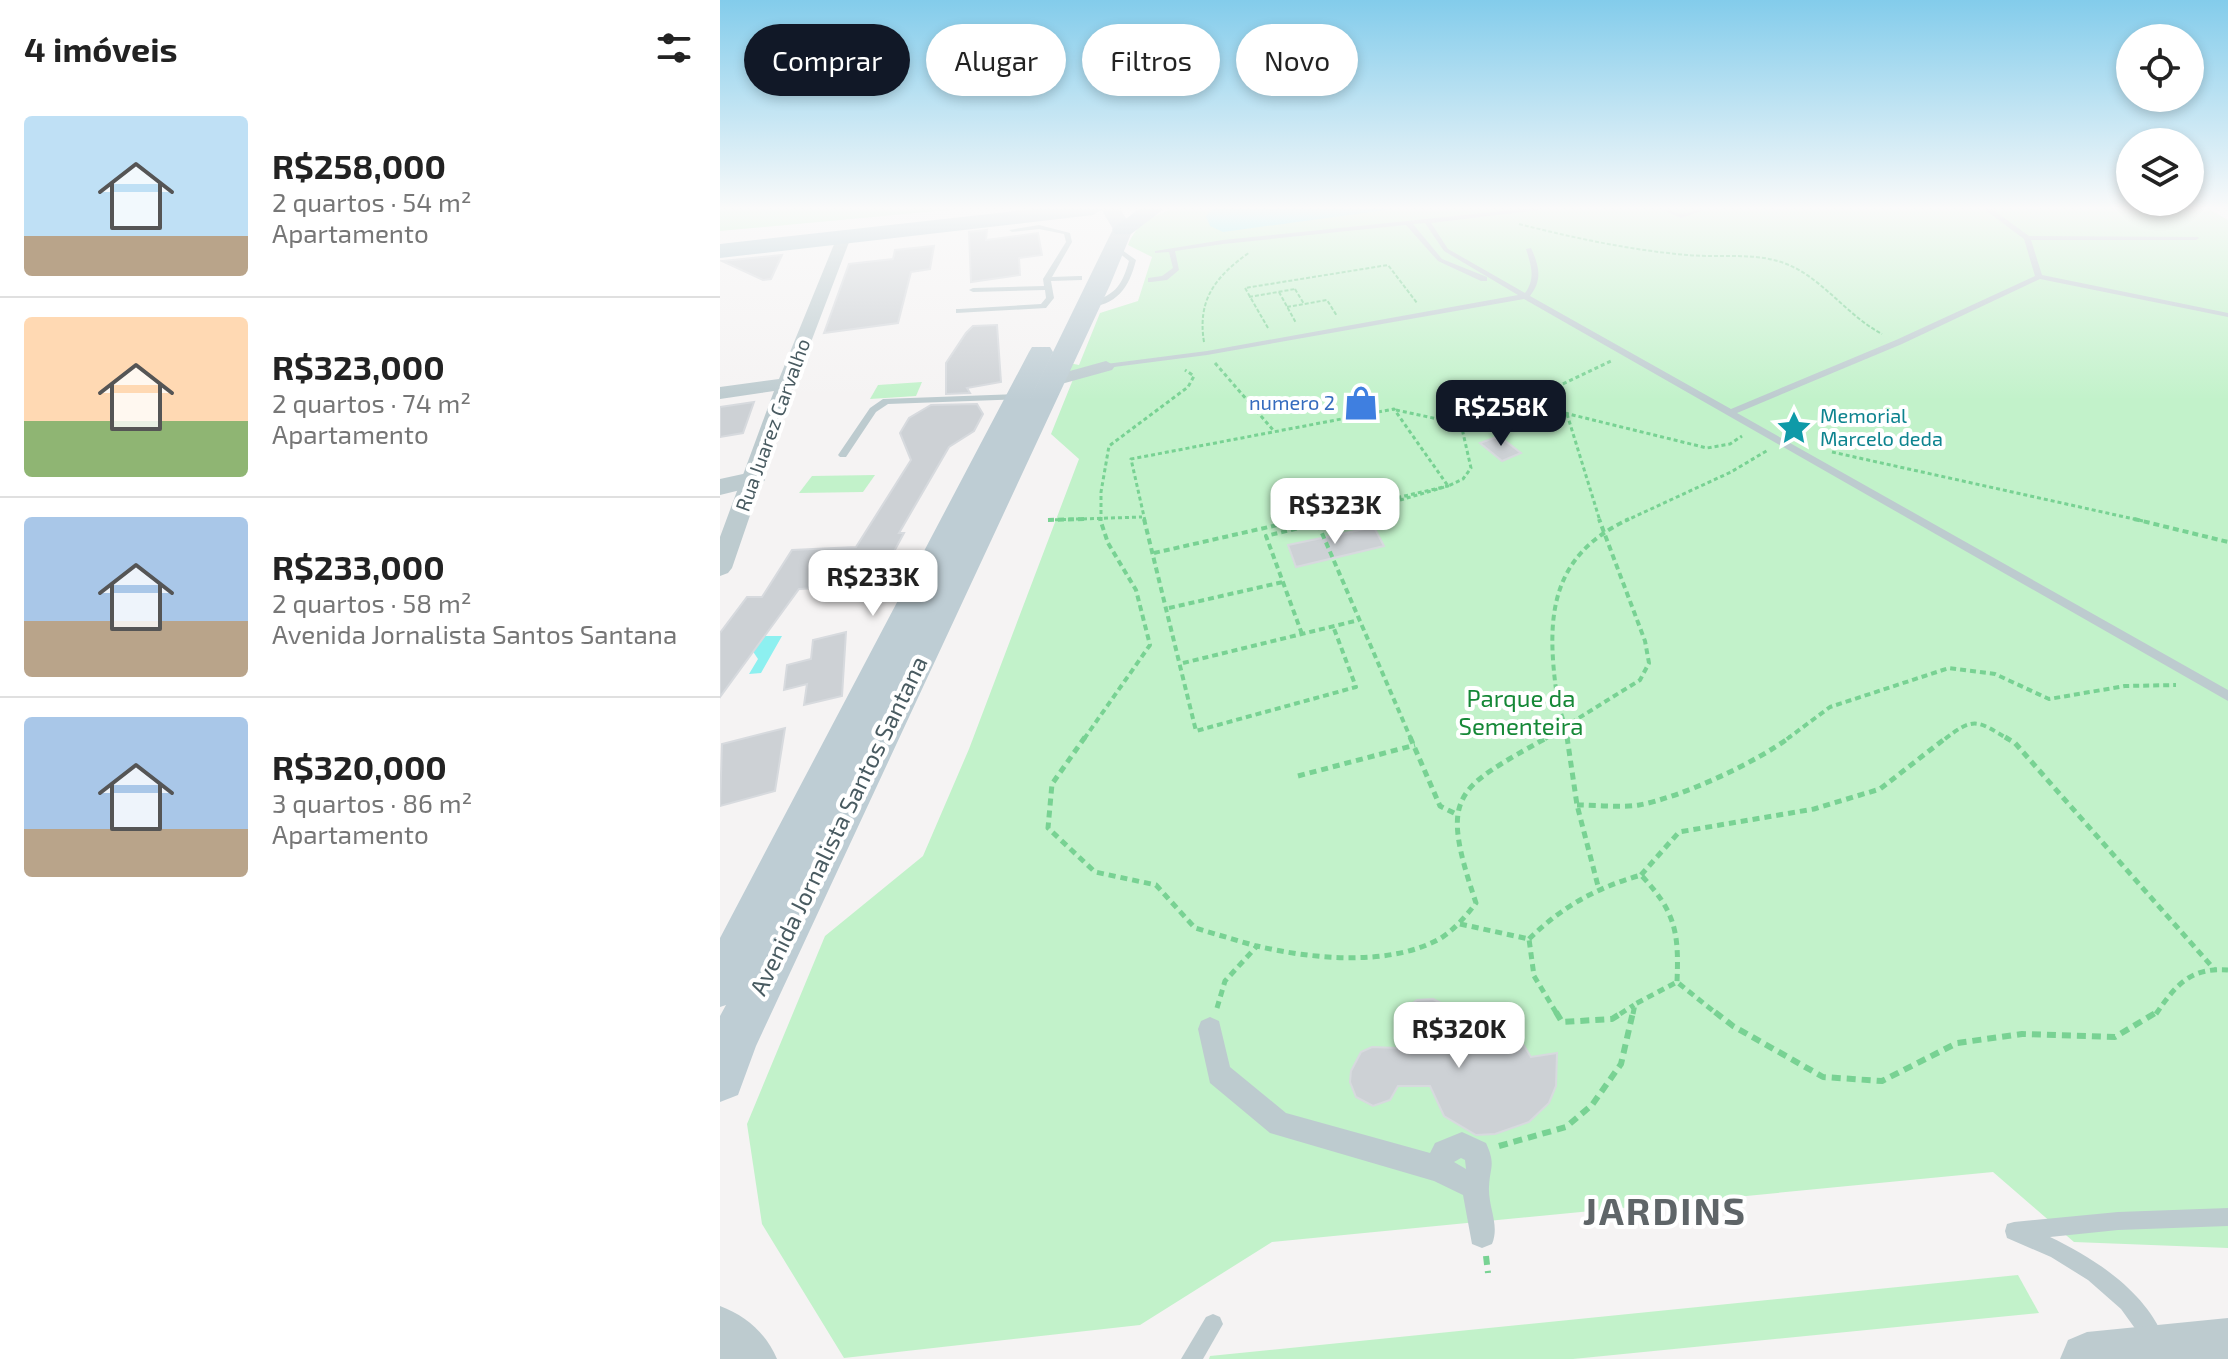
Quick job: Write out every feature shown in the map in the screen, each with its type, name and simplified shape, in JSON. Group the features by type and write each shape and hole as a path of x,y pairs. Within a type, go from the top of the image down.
{"main road":[{"name":"Avenida Jornalista Santos Santana","path":"720,985 1080,272"},
{"name":"Avenida Jornalista Santos Santana","path":"720,1077 735,1038 1059,370 1072,287"}],"street":[{"name":"Rua Juarez Carvalho","path":"720,568 739,493 830,272"},
{"path":"1059,370 1106,366"},
{"path":"720,393 786,384"},
{"path":"720,487 739,493"},
{"path":"1210,1029 1219,1074 1279,1124 1438,1169 1475,1187"},
{"path":"1438,1169 1444,1152 1462,1145 1477,1152 1480,1168 1475,1187 1482,1234"},
{"path":"720,1332 750,1359"},
{"path":"2087,1359 2228,1345"}],"lane":[{"path":"1071,272 1072,287"},
{"path":"1151,280 1164,278 1172,272"},
{"path":"1464,272 1504,283"},
{"path":"1485,272 2228,696"},
{"path":"1106,366 1207,353 1526,296 1536,285 1538,272"},
{"path":"2038,272 2039,277"},
{"path":"1731,412 1899,342 2039,277 2228,315"},
{"path":"973,290 1072,287"},
{"path":"959,311 1043,306 1050,298 1072,287"},
{"path":"843,455 873,410 886,401 1019,397"},
{"path":"2161,1352 2142,1317 2119,1290 2055,1247 2014,1231 2118,1221 2228,1217"},
{"path":"1191,1359 1213,1324"}],"path":[{"path":"1225,272 1206,290 1200,324 1207,353 1274,431"},
{"path":"1296,323 1265,329 1245,288 1343,272"},
{"path":"1394,272 1417,303 1403,305"},
{"path":"1802,272 1812,278 1863,325 1899,342"},
{"path":"1290,281 1304,304"},
{"path":"1249,297 1295,289"},
{"path":"1279,292 1303,336"},
{"path":"1287,307 1327,300 1336,317"},
{"path":"1333,626 1356,687 1196,731 1183,663 1142,517 1131,459 1394,409 1461,424 1524,403 1627,353"},
{"path":"1152,360 1161,372 1183,369 1194,376 1188,387 1168,404 1109,446 1100,518 1108,543 1136,590 1150,645 1052,784 1048,828 1095,872 1156,885 1195,928 1290,955 1360,957 1432,943 1460,924 1476,903 1462,861 1456,814 1467,789 1483,774 1640,680 1649,663 1645,641 1603,531 1567,414"},
{"path":"1524,403 1707,448 1730,444 1756,426"},
{"path":"1394,409 1448,486"},
{"path":"1302,634 1266,536 1318,524 1463,479 1471,468 1461,424"},
{"path":"1598,886 1577,805 1566,727 1557,700 1552,632 1557,592 1576,557 1603,531 1731,472 1760,457 1781,440 1994,490 2083,505 2228,542"},
{"path":"1154,553 1448,486"},
{"path":"1048,520 1142,517"},
{"path":"1318,524 1440,806 1456,814"},
{"path":"1169,608 1283,582"},
{"path":"1183,663 1359,620"},
{"path":"1577,805 1638,805 1697,785 1770,752 1830,707 1949,668 1995,674 2049,699 2125,686 2208,684"},
{"path":"1529,939 1557,910 1598,886 1641,875 1679,832 1814,809 1880,789 1964,724 1980,722 2015,743 2214,969"},
{"path":"1298,776 1415,745"},
{"path":"1641,875 1663,897 1679,930 1677,982"},
{"path":"1460,924 1529,939"},
{"path":"1529,939 1534,976 1562,1022 1612,1019 1677,982"},
{"path":"1210,1029 1225,981 1257,946"},
{"path":"1677,982 1733,1026 1823,1077 1882,1081 1957,1043 2022,1034 2115,1037 2155,1015 2177,983 2214,969 2228,970"},
{"path":"1477,1152 1566,1127 1592,1105 1621,1064 1635,1004"}],"green space":[{"name":"Parque da Sementeira","path":"1147,272 2228,272 2228,1248 2074,1242 1993,1172 1272,1242 1140,1325 844,1358 762,1224 747,1124 825,936 923,856 969,749 1079,459 1051,434 1076,372 1064,374 1069,363 1079,365 1100,313 1138,301"},
{"path":"922,382 916,396 870,399 878,385"},
{"path":"875,475 863,492 799,493 812,476"},
{"path":"2018,1275 2039,1313 1573,1359 1209,1359 1210,1356"}],"water":[{"path":"752,636 782,636 761,673 749,674 758,659 752,650"}],"building":[{"path":"747,272 774,272 771,279 763,280"},
{"path":"846,272 911,272 898,323 824,333"},
{"path":"971,272 1020,272 1020,275 971,282"},
{"path":"997,325 1001,382 967,388 970,393 946,394 946,363 966,333 973,326"},
{"path":"754,402 743,433 720,437 720,407"},
{"path":"977,404 983,414 974,431 949,447 899,533 904,533 876,585 799,589 720,697 720,633 747,597 762,597 792,550 856,547 911,460 900,433 909,418 931,405"},
{"path":"1499,436 1521,453 1502,461 1480,443"},
{"path":"1374,527 1384,546 1296,567 1288,545"},
{"path":"846,632 842,696 804,705 807,684 784,690 787,665 811,659 813,640"},
{"path":"785,728 775,791 720,806 722,744"},
{"path":"1433,999 1451,1008 1456,1015 1457,1032 1495,1024 1518,1036 1531,1057 1557,1053 1556,1086 1549,1103 1529,1122 1495,1134 1476,1135 1444,1116 1430,1086 1398,1086 1390,1100 1373,1106 1356,1097 1350,1082 1351,1071 1361,1052 1372,1047 1398,1048 1397,1023 1402,1011 1417,1000"}],"place":[{"name":"numero 2","path":"1361,403"},
{"name":"Memorial Marcelo deda","path":"1794,428"}],"district":[{"name":"JARDINS","path":"1665,1212"}]}
